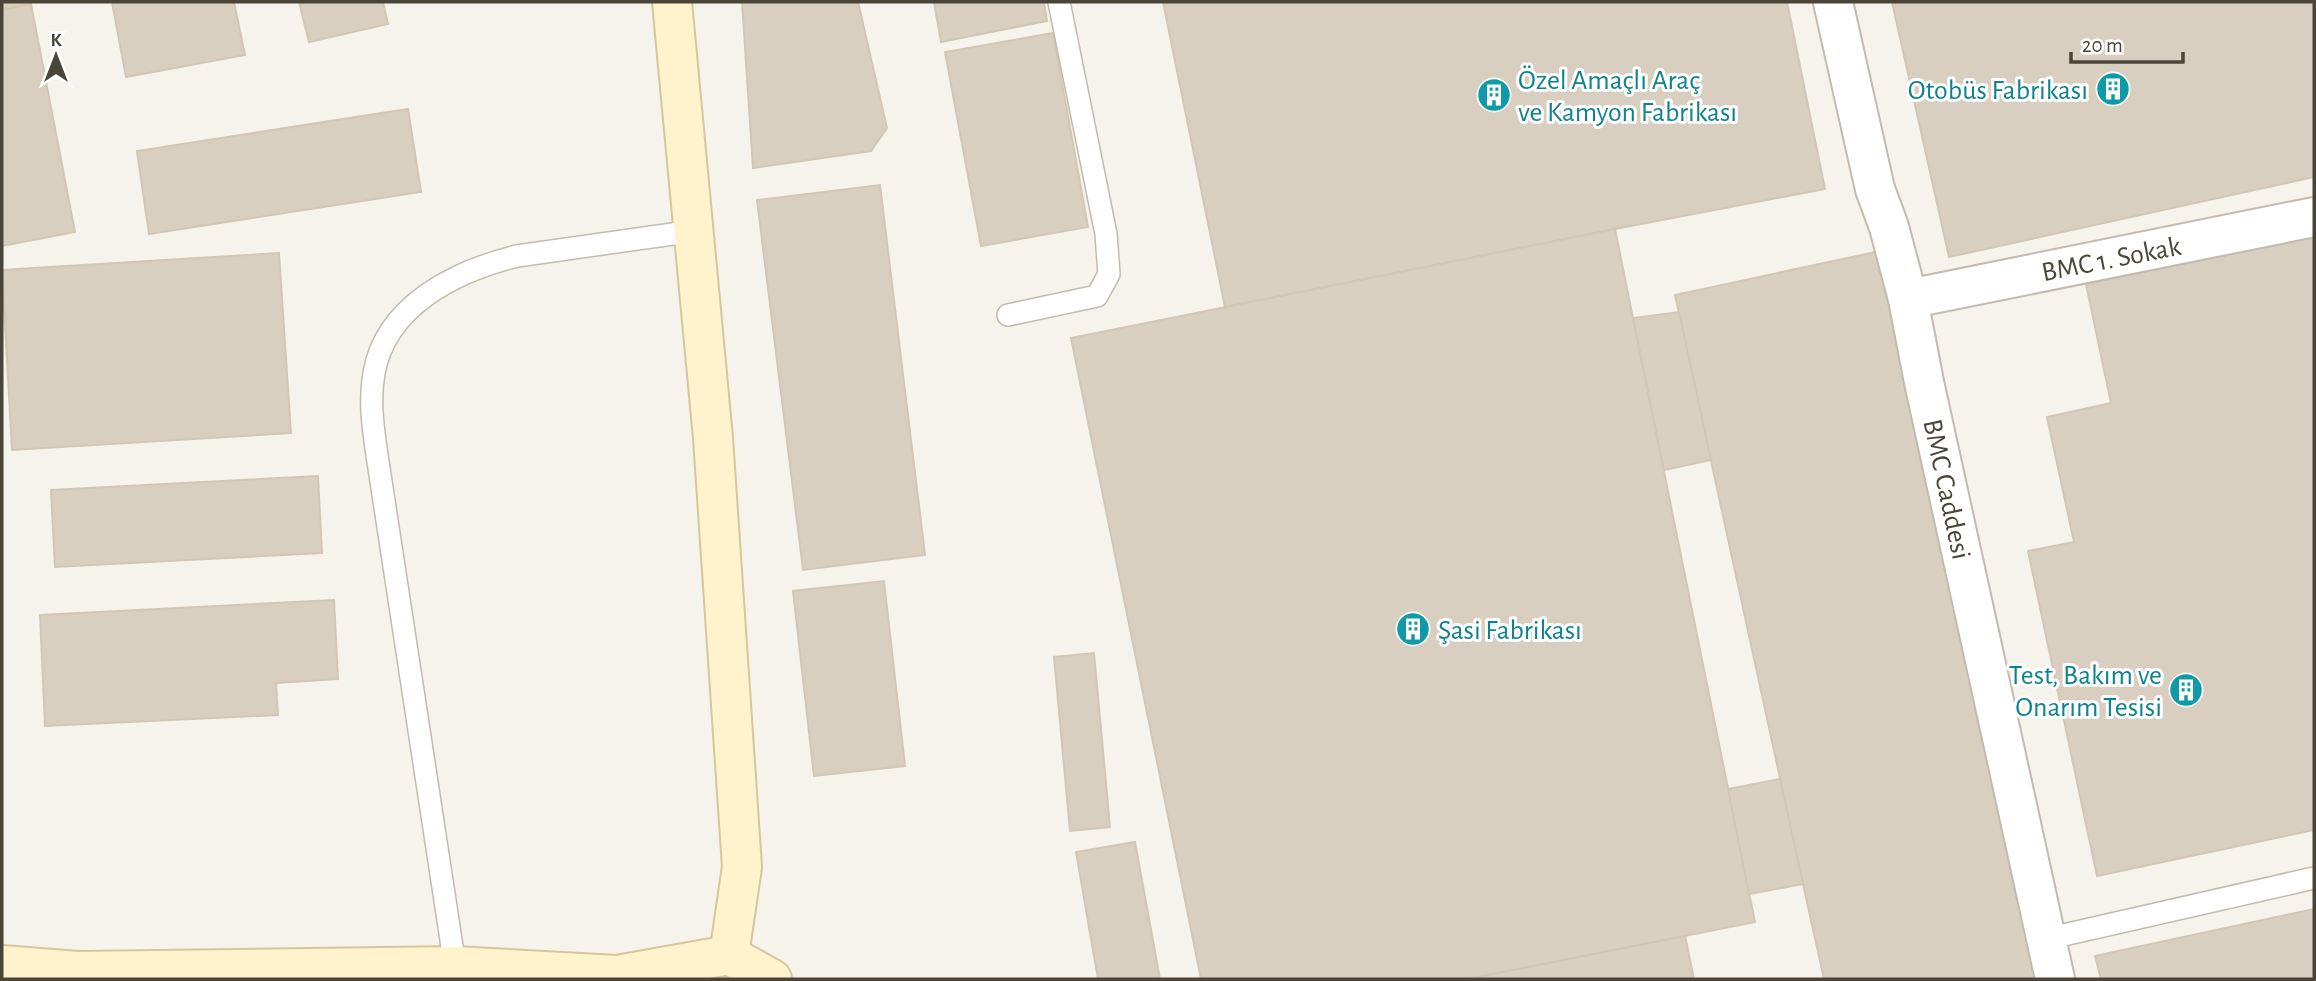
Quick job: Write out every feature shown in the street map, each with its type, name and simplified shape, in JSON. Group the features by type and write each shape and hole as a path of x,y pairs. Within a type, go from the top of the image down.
{"street":[{"path":"672,2 713,438 742,867 729,956"},
{"name":"BMC Caddesi","path":"1833,2 1875,188 1889,227 1908,299 2055,979"},
{"name":"BMC 1. Sokak","path":"1908,299 2314,217"},
{"path":"2,965 77,975 455,966 617,975 729,956 772,979"}],"lane":[{"path":"1009,315 1097,296 1109,274 1106,234 1059,2"},
{"path":"455,966 374,433 371,396 374,371 396,324 414,305 461,274 488,263 517,256 694,231"},
{"path":"2046,939 2314,878"}],"building":[{"path":"2,2 30,2 31,4 2,10"},
{"path":"112,2 234,2 245,55 126,77"},
{"path":"299,2 383,2 388,24 309,42"},
{"path":"742,2 858,2 887,128 871,151 753,168"},
{"path":"934,2 1044,2 1047,21 941,42"},
{"name":"Özel Amaçlı Araç ve Kamyon Fabrikası","path":"1163,2 1787,2 1825,189 1225,307"},
{"name":"Otobüs Fabrikası","path":"1892,2 2314,2 2314,177 1949,257"},
{"path":"31,4 75,232 2,246 2,10"},
{"path":"1053,33 1088,227 981,246 945,52"},
{"path":"408,109 421,192 149,234 137,151"},
{"path":"880,185 925,555 803,570 757,200"},
{"name":"Şasi Fabrikası","path":"1615,229 1755,922 1468,979 1201,979 1071,338"},
{"name":"Test, Bakım ve Onarım Tesisi","path":"2314,236 2314,830 2097,876 2028,551 2074,542 2047,417 2111,403 2086,284"},
{"path":"1880,251 2039,979 1824,979 1803,884 1675,295"},
{"path":"279,253 291,433 12,450 2,270"},
{"path":"1679,312 1711,460 1664,470 1633,318"},
{"path":"318,476 322,553 55,567 51,490"},
{"path":"884,581 905,766 814,776 793,591"},
{"path":"334,600 338,679 276,683 278,715 45,726 40,615"},
{"path":"1094,653 1110,827 1070,831 1054,657"},
{"path":"1780,779 1803,884 1749,894 1728,789"},
{"path":"1135,842 1160,979 1098,979 1076,852"},
{"path":"2314,909 2314,979 2101,979 2095,956"},
{"path":"1685,936 1694,979 1468,979"}],"place":[{"name":"Otobüs Fabrikası","path":"2113,89"},
{"name":"Özel Amaçlı Araç ve Kamyon Fabrikası","path":"1494,95"},
{"name":"Şasi Fabrikası","path":"1413,629"},
{"name":"Test, Bakım ve Onarım Tesisi","path":"2186,690"}]}
